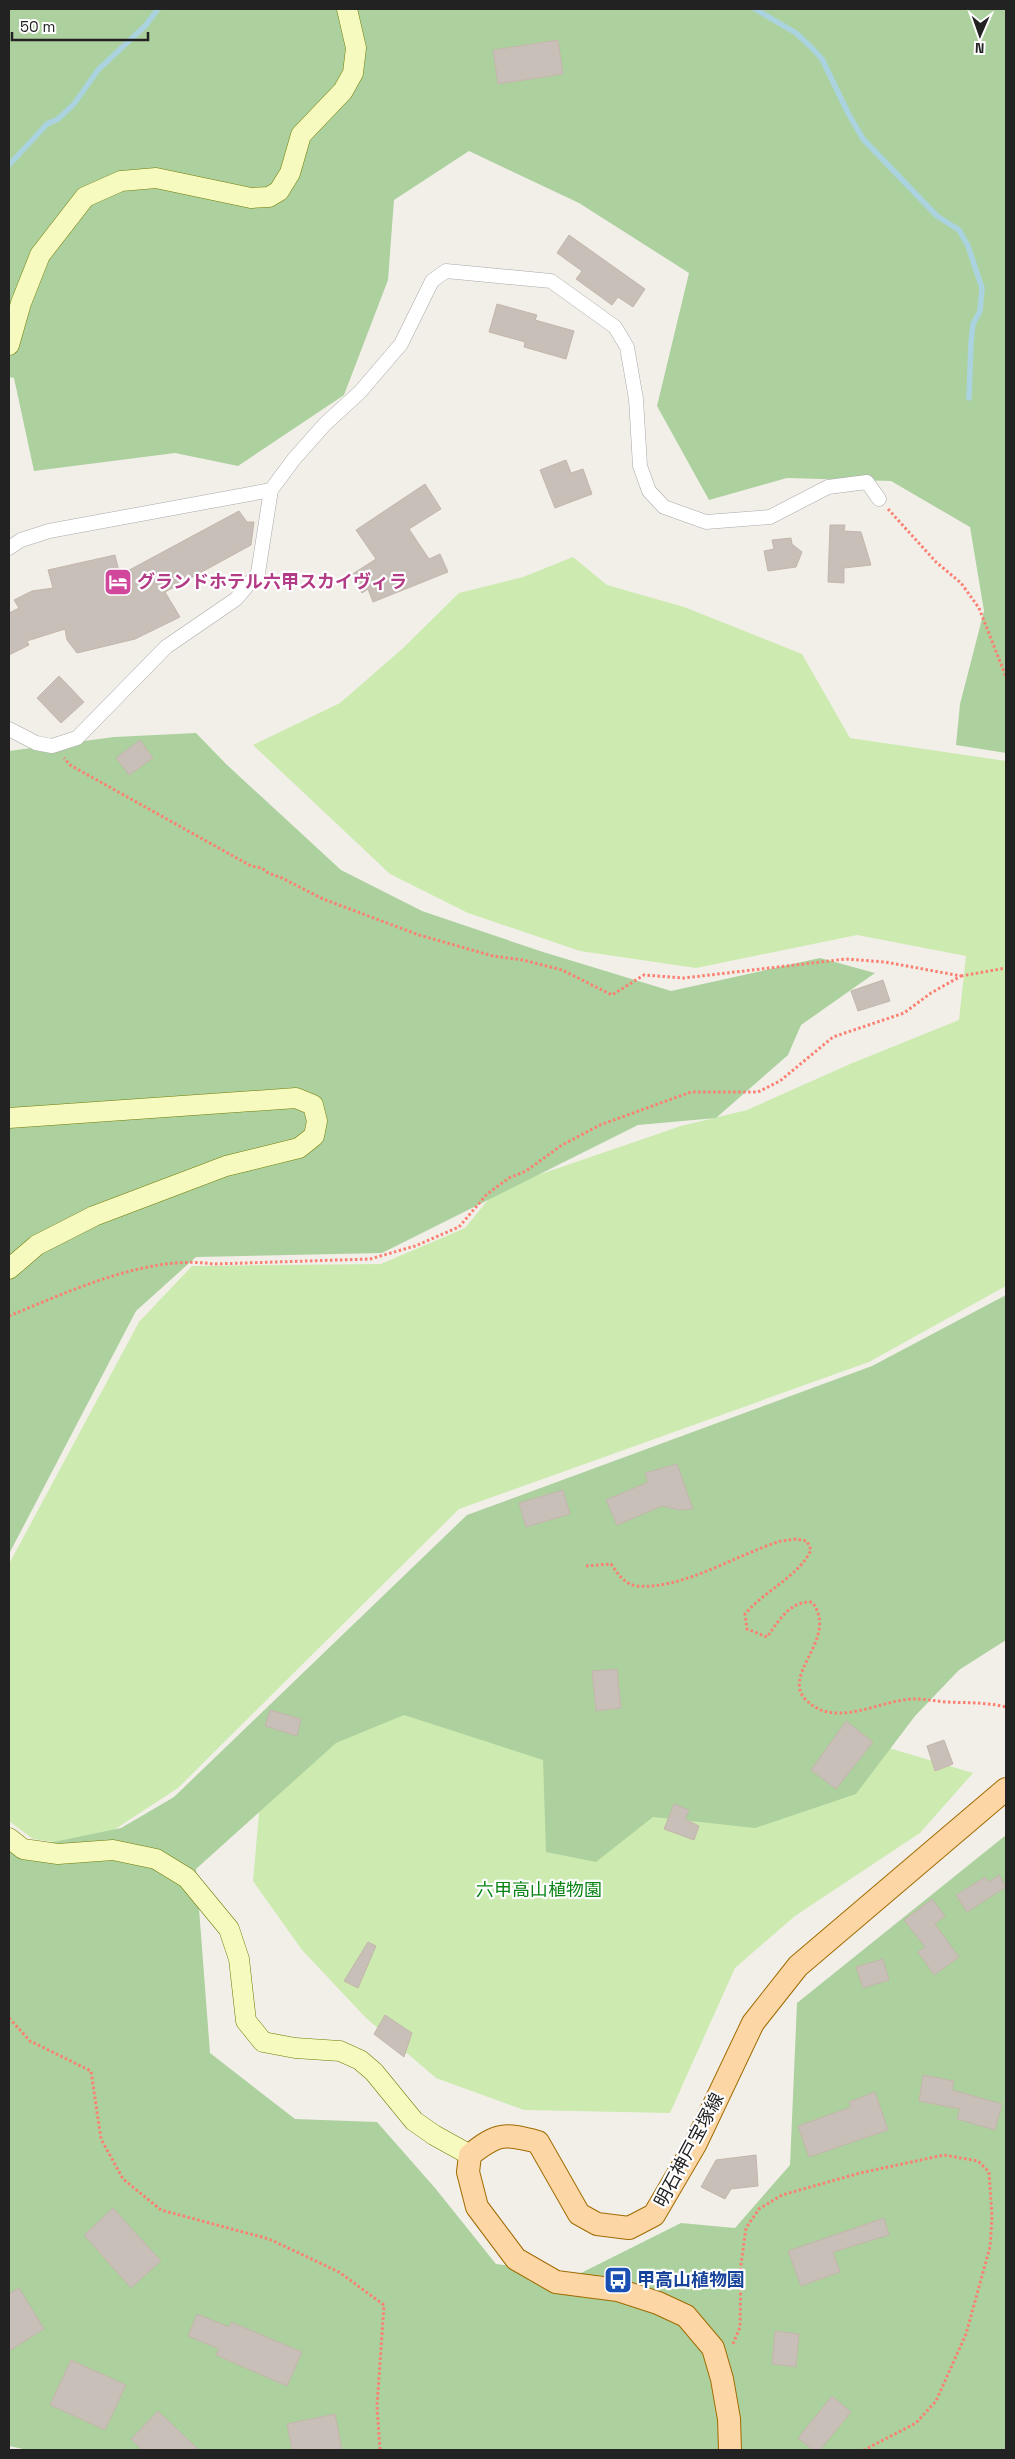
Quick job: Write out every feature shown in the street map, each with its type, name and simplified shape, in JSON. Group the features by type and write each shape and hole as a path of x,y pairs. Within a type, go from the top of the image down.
{"main road":[{"name":"明石神戸宝塚線","path":"470,2155 488,2140 514,2135 538,2142 579,2214 598,2224 629,2228 654,2214 695,2146 753,2023 798,1966 1006,1788"},
{"path":"470,2155 468,2172 477,2206 516,2258 556,2282 618,2290 658,2303 686,2316 713,2348 722,2379 729,2419 730,2450"}],"street":[{"path":"9,345 21,302 40,255 85,198 121,181 156,178 251,198 269,197 279,191 290,173 301,134 343,91 353,73 356,48 346,9"},
{"path":"9,728 36,743 52,746 77,738 166,648 236,599 258,573 270,490 294,458 325,424 360,392 401,344 432,281 446,271 551,281 615,327 627,347 636,399 640,466 649,491 664,507 706,522 770,517 828,487 867,482 879,499"},
{"path":"9,548 21,540 49,531 270,490"},
{"path":"9,1118 296,1098 312,1105 317,1121 314,1136 299,1148 226,1166 94,1216 37,1245 9,1269"},
{"path":"9,1838 23,1849 58,1854 113,1850 156,1859 187,1878 228,1929 239,1959 246,2021 263,2042 296,2048 340,2051 360,2060 374,2072 414,2121 434,2135 470,2155"}],"path":[{"path":"879,499 936,562 961,583 974,602 996,648 1006,677"},
{"path":"52,746 70,765 252,866 262,868 268,874 282,878 323,899 419,935 493,956 524,960 562,970 612,995 644,975 684,978 846,959 885,962 961,976"},
{"path":"9,1316 93,1281 175,1262 194,1261 213,1264 370,1259 416,1246 459,1227 488,1194 509,1178 526,1171 562,1145 600,1125 691,1092 758,1092 780,1080 833,1038 904,1014 931,993 961,976 1006,968"},
{"path":"586,1566 611,1564 621,1579 636,1586 661,1584 689,1578 781,1541 796,1538 807,1541 812,1550 806,1561 752,1605 745,1614 747,1629 767,1637 782,1614 802,1602 812,1602 820,1612 820,1630 805,1663 799,1686 804,1698 814,1708 830,1712 856,1712 914,1699 992,1704 1006,1707"},
{"path":"9,2018 30,2041 91,2071 101,2140 123,2178 161,2210 269,2239 339,2272 384,2305 377,2406 380,2450"},
{"path":"722,2379 740,2327 741,2264 746,2228 759,2209 782,2195 860,2173 944,2155 978,2161 989,2172 992,2217 990,2247 966,2334 936,2401 916,2422 864,2450"}],"green space":[{"path":"9,9 1006,9 1006,753 956,745 960,704 984,611 970,527 891,481 787,478 709,500 657,406 689,273 579,203 469,151 394,200 388,280 344,395 238,466 175,453 34,471 14,378 9,377"},
{"path":"573,557 607,585 684,607 802,654 850,738 1006,761 1006,1286 869,1362 459,1509 178,1788 100,1839 60,1843 33,1839 9,1821 9,1564 139,1322 192,1266 381,1264 465,1228 497,1189 681,1126 747,1110 850,1064 959,1020 966,956 857,935 696,968 580,951 468,913 390,874 253,745 340,703 402,649 459,593 523,577"},
{"path":"196,733 226,764 341,870 422,911 540,951 671,991 820,958 875,973 801,1025 788,1055 716,1118 638,1125 382,1253 196,1257 136,1311 9,1554 9,751 114,737"},
{"path":"1006,1295 1006,1640 959,1670 915,1716 856,1794 755,1828 653,1817 596,1862 546,1852 543,1760 404,1715 336,1743 196,1869 210,2053 295,2119 377,2122 435,2188 496,2264 579,2274 681,2223 735,2228 790,2165 797,2003 1006,1835 1006,2450 28,2450 9,2446 9,1844 15,1850 121,1828 174,1797 467,1515 872,1366"},
{"name":"六甲高山植物園","path":"313,1674 691,1689 973,1773 920,1833 795,1916 735,1968 670,2113 524,2110 436,2078 366,2018 302,1950 253,1881 263,1768"}],"building":[{"path":"558,40 563,74 498,84 493,50"},
{"path":"569,235 645,289 633,307 618,297 612,305 576,279 582,271 557,253"},
{"path":"497,304 537,315 535,320 574,331 566,359 524,347 525,342 489,332"},
{"path":"566,460 571,473 583,469 592,494 555,508 540,470"},
{"path":"425,484 441,509 409,529 429,559 440,554 448,572 373,602 368,589 362,593 351,575 376,559 356,530"},
{"name":"グランドホテル六甲スカイヴィラ","path":"239,511 247,522 254,522 251,545 165,592 180,617 135,639 77,653 67,640 65,629 27,641 29,645 9,655 9,613 19,608 14,600 32,591 53,588 48,570 115,555 120,575"},
{"path":"830,525 845,525 844,531 861,532 871,565 844,568 844,583 828,582"},
{"path":"791,538 792,544 802,552 796,567 768,571 764,551 774,549 772,540"},
{"path":"59,676 84,702 61,723 37,698"},
{"path":"140,740 153,758 129,775 116,758"},
{"path":"883,980 890,1001 858,1011 851,991"},
{"path":"677,1464 693,1509 679,1510 662,1506 617,1525 606,1500 648,1482 645,1473"},
{"path":"563,1490 570,1514 526,1527 519,1503"},
{"path":"617,1669 621,1708 596,1711 592,1671"},
{"path":"270,1710 301,1719 297,1736 265,1726"},
{"path":"846,1721 873,1742 836,1789 811,1770"},
{"path":"944,1740 953,1764 935,1771 927,1746"},
{"path":"674,1804 689,1810 685,1819 699,1826 694,1840 664,1829"},
{"path":"999,1875 1006,1887 967,1912 956,1895 985,1877 989,1882"},
{"path":"932,1899 945,1916 935,1924 959,1957 934,1975 918,1952 925,1947 904,1920"},
{"path":"368,1942 376,1946 358,1988 344,1981"},
{"path":"883,1959 889,1980 863,1988 856,1967"},
{"path":"385,2015 412,2033 404,2057 374,2034"},
{"path":"923,2075 954,2081 952,2090 1002,2104 995,2130 957,2119 960,2109 919,2101"},
{"path":"875,2092 888,2130 809,2157 798,2126 851,2107 849,2102"},
{"path":"756,2155 758,2186 731,2189 725,2199 701,2187 716,2160"},
{"path":"113,2208 161,2261 131,2288 84,2235"},
{"path":"884,2218 889,2235 833,2252 840,2272 801,2286 788,2251"},
{"path":"19,2288 44,2329 9,2351 9,2294"},
{"path":"197,2314 229,2327 231,2322 302,2352 287,2386 216,2355 219,2349 188,2336"},
{"path":"775,2331 799,2334 796,2367 772,2364"},
{"path":"71,2360 126,2385 105,2430 50,2405"},
{"path":"832,2396 851,2412 820,2450 813,2450 798,2438"},
{"path":"158,2411 199,2450 142,2450 131,2439"},
{"path":"335,2414 342,2450 292,2450 287,2424"}],"waterway":[{"path":"9,165 47,124 58,119 74,104 98,70 145,26 158,9"},
{"path":"755,9 796,33 822,59 863,139 937,216 959,230 968,246 982,288 980,311 973,324 969,398"}],"place":[{"name":"グランドホテル六甲スカイヴィラ","path":"118,582"},
{"name":"甲高山植物園","path":"618,2280"}]}
